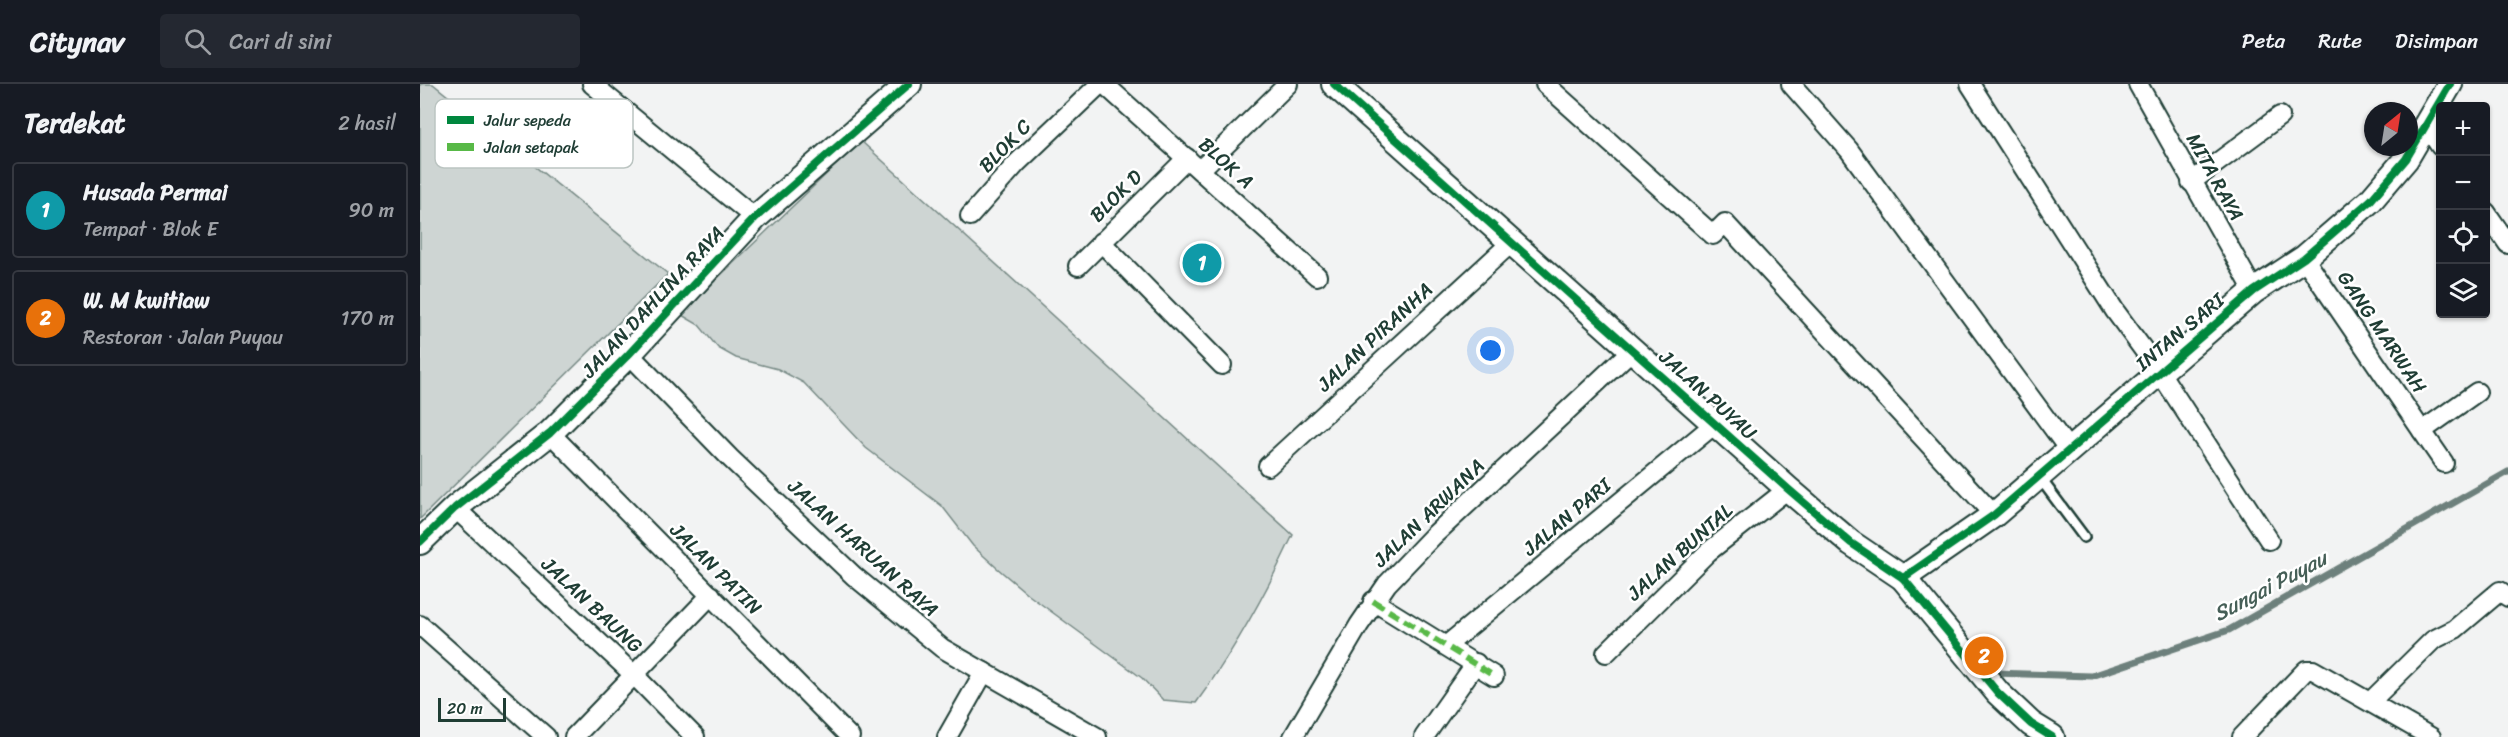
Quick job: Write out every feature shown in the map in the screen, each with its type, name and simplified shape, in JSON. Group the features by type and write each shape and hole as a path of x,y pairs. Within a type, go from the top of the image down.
{"street":[{"path":"592,84 610,99"},
{"name":"JALAN DAHLINA RAYA","path":"420,542 455,508 550,433 629,354 755,218 909,84"},
{"name":"BLOK A","path":"1102,84 1317,276"},
{"name":"BLOK C","path":"970,216 1017,163 1102,84"},
{"name":"BLOK D","path":"1078,266 1101,242 1288,84"},
{"name":"JALAN PUYAU","path":"1334,84 1788,489 1851,543 1903,578 1998,693 2031,724 2052,737"},
{"path":"1545,84 1713,235 1725,223 1994,515"},
{"path":"1791,84 1849,150 2069,450"},
{"path":"1970,84 2115,311 2159,371 2269,540"},
{"name":"INTAN SARI","path":"1903,578 1994,515 2254,291 2304,258 2388,182 2427,126 2450,84"},
{"name":"MITA RAYA","path":"2145,87 2192,182 2254,291"},
{"path":"2192,182 2280,116"},
{"path":"633,118 755,218"},
{"path":"2427,126 2436,140"},
{"path":"2490,218 2508,244"},
{"path":"1101,242 1222,365"},
{"name":"JALAN PIRANHA","path":"1268,466 1512,242"},
{"name":"GANG MARWAH","path":"2304,258 2444,463"},
{"name":"JALAN ARWANA","path":"1293,737 1374,601 1432,537 1632,350"},
{"name":"JALAN HARUAN RAYA","path":"629,354 730,458 854,576 942,648 1097,737"},
{"path":"2422,431 2477,392"},
{"name":"JALAN PARI","path":"1447,645 1716,423"},
{"name":"JALAN PATIN","path":"550,433 850,737"},
{"name":"JALAN BUNTAL","path":"1606,653 1708,552 1788,489"},
{"name":"JALAN BAUNG","path":"455,508 633,674 695,737"},
{"path":"2371,701 2433,640 2455,629 2506,590"},
{"path":"574,737 711,595"},
{"path":"1374,601 1494,676"},
{"path":"420,625 546,737"},
{"path":"1424,737 1476,663"},
{"path":"2242,737 2306,670 2313,670 2371,701 2431,737"},
{"path":"947,737 984,672"}],"lane":[{"path":"2038,476 2084,537"}],"shaded area":[{"path":"420,84 433,84 452,99 435,99 435,168 537,168 668,274 420,519"},
{"path":"861,141 1293,535 1249,621 1196,703 1163,700 1142,678 1030,596 973,546 942,506 866,448 804,383 778,369 736,358 718,348 699,325 680,314"}],"waterway":[{"name":"Sungai Puyau","path":"1993,673 2092,676 2229,630 2508,472"}],"marked path":[{"path":"1373,601 1494,676"}],"cycle path":[{"path":"420,542 455,508 550,433 629,354 755,218 909,84"},
{"path":"1334,84 1788,489 1851,543 1903,578 1998,693 2031,724 2052,737"},
{"path":"1903,578 1994,515 2254,291 2304,258 2371,200 2406,159 2450,84"}],"place":[{"name":"Husada Permai","path":"1202,263"},
{"name":"W. M kwitiaw","path":"1984,656"}]}
